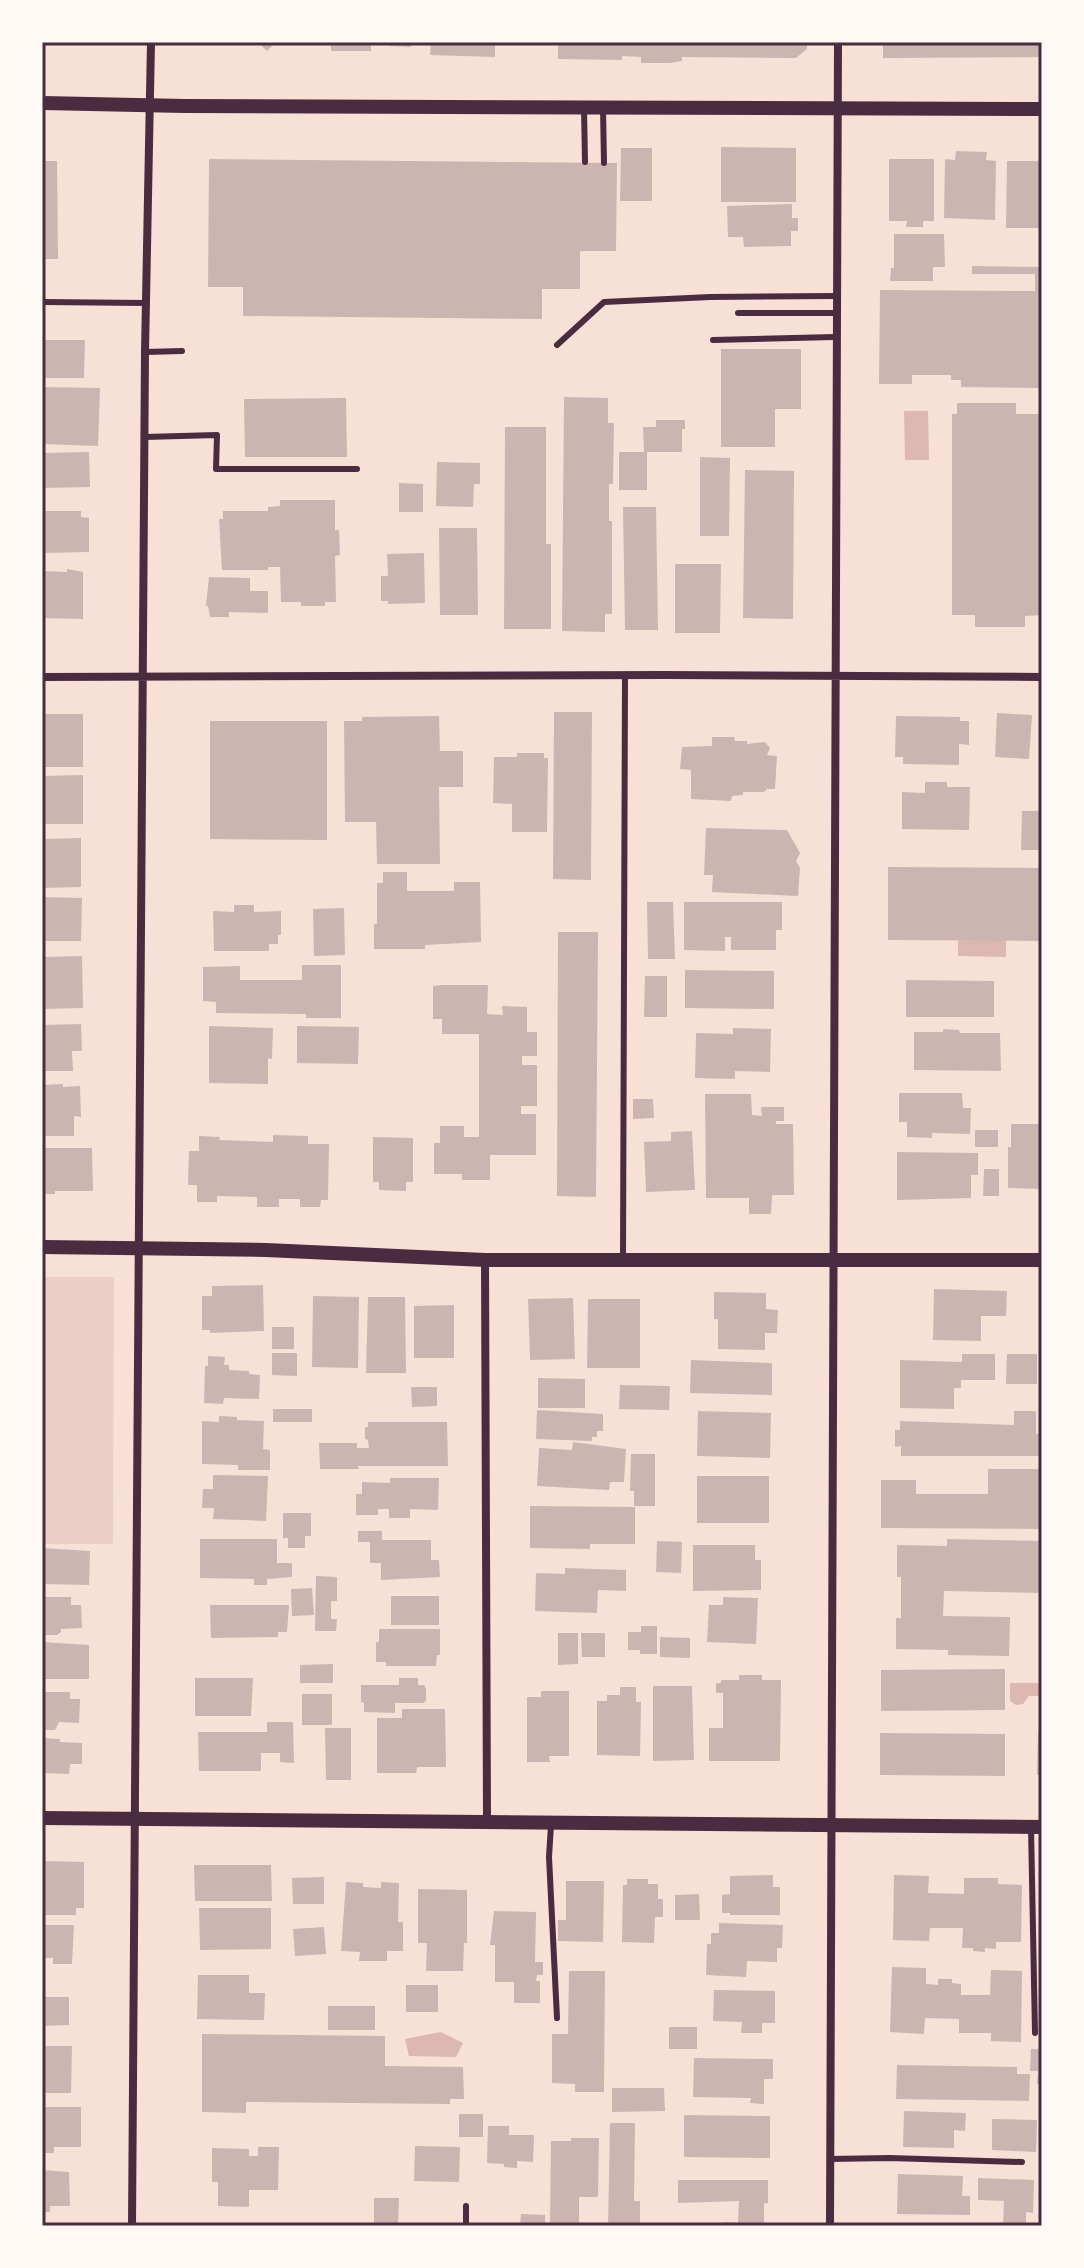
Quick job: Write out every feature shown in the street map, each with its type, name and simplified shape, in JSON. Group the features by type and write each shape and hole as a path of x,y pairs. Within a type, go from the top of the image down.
{"street":[{"path":"132,2226 145,352 151,42"},
{"path":"830,2226 838,42"},
{"path":"42,103 1042,109"},
{"path":"42,677 1042,677"},
{"path":"42,1247 266,1250 485,1260 1042,1260"},
{"path":"485,1260 487,1820"},
{"path":"42,1818 1036,1827"}],"lane":[{"path":"584,108 585,162"},
{"path":"603,108 604,163"},
{"path":"557,345 604,302 836,296"},
{"path":"42,302 146,303"},
{"path":"738,313 835,313"},
{"path":"713,340 835,337"},
{"path":"145,352 182,351"},
{"path":"145,437 217,435 216,469 357,469"},
{"path":"623,1261 625,676"},
{"path":"551,1821 549,1857 557,2018"},
{"path":"1035,2033 1036,1827"},
{"path":"830,2159 1022,2162"},
{"path":"466,2206 466,2226"}],"shaded area":[{"path":"904,411 928,411 929,460 905,460"},
{"path":"958,938 1006,938 1006,957 958,956"},
{"path":"42,1277 114,1277 113,1544 42,1544"},
{"path":"1010,1683 1039,1683 1040,1696 1029,1696 1023,1704 1016,1705 1010,1701"},
{"path":"441,2032 463,2043 456,2057 409,2056 405,2039"}],"building":[{"path":"258,42 276,42 267,51"},
{"path":"331,42 371,42 371,51 331,51"},
{"path":"390,42 411,42 411,47 390,46"},
{"path":"431,42 495,42 495,57 430,55"},
{"path":"558,42 807,42 807,49 796,58 682,57 682,61 670,63 641,63 641,57 622,56 622,60 558,59"},
{"path":"883,42 1042,42 1042,57 883,58"},
{"path":"721,147 796,148 796,202 721,202"},
{"path":"621,148 652,148 652,201 620,201"},
{"path":"956,151 987,152 986,160 996,161 995,220 944,218 945,159 955,160"},
{"path":"209,159 617,163 616,251 580,251 580,289 542,289 542,319 243,316 243,287 208,287"},
{"path":"889,159 934,159 934,221 923,221 923,227 906,227 907,221 889,221"},
{"path":"42,161 57,161 58,259 42,259"},
{"path":"1007,161 1042,161 1042,228 1006,228"},
{"path":"792,204 792,218 798,218 798,231 791,231 791,246 744,247 743,237 728,237 727,206"},
{"path":"894,234 944,234 945,267 933,267 933,281 890,281 891,268 894,268"},
{"path":"972,266 1042,267 1042,388 961,387 961,380 951,380 951,375 912,375 912,384 879,384 880,290 1035,291 1035,274 972,274"},
{"path":"42,340 85,340 84,378 43,378"},
{"path":"721,349 801,349 801,409 775,409 775,447 721,447"},
{"path":"42,387 100,388 98,446 42,444"},
{"path":"564,397 608,398 608,423 614,423 613,484 609,484 612,614 605,614 605,632 562,631"},
{"path":"346,398 347,457 245,457 244,399"},
{"path":"957,403 1016,403 1016,414 1042,414 1042,615 1025,616 1025,627 975,627 975,615 952,615 952,414 957,414"},
{"path":"656,420 685,420 682,452 647,452 647,490 619,490 619,452 644,452 643,427 656,427"},
{"path":"505,427 546,427 546,544 551,544 551,629 504,629"},
{"path":"89,452 90,487 42,488 42,453"},
{"path":"700,457 730,458 729,536 700,536"},
{"path":"437,462 480,463 480,484 474,484 473,507 436,506"},
{"path":"745,470 794,471 793,619 743,618"},
{"path":"399,483 423,484 423,512 399,512"},
{"path":"280,500 335,500 335,530 339,530 340,555 335,556 336,602 325,602 325,606 301,606 301,602 281,602 280,567 222,570 219,519 223,519 223,511 268,511 268,507 280,506"},
{"path":"623,507 656,507 658,630 625,630"},
{"path":"42,511 81,511 81,517 89,518 89,552 42,553"},
{"path":"439,528 477,528 478,615 440,615"},
{"path":"424,553 425,603 388,604 388,601 381,601 381,576 388,576 387,554"},
{"path":"675,564 721,564 720,633 675,633"},
{"path":"67,569 83,572 83,619 42,618 42,571 67,572"},
{"path":"209,577 250,578 250,591 268,591 268,613 229,612 229,617 210,617 206,606"},
{"path":"554,712 592,712 591,880 553,879"},
{"path":"997,713 1032,715 1029,759 995,757"},
{"path":"42,714 83,714 83,767 42,767"},
{"path":"439,716 440,751 463,751 463,787 439,787 440,864 377,864 376,822 345,822 344,721 362,721 362,717"},
{"path":"896,716 960,717 960,721 969,721 969,745 959,744 959,765 903,764 903,757 895,757"},
{"path":"210,721 327,721 327,840 210,839"},
{"path":"712,737 734,737 735,741 747,741 747,744 765,742 770,748 767,755 777,756 775,789 743,792 743,795 732,796 731,801 691,799 691,770 680,769 682,747 712,746"},
{"path":"517,753 544,753 544,758 548,758 547,832 512,832 512,804 493,803 494,757 517,757"},
{"path":"83,775 83,824 42,824 42,776"},
{"path":"925,782 947,782 947,787 970,787 969,830 902,829 902,792 925,793"},
{"path":"1022,811 1042,811 1042,850 1021,850"},
{"path":"706,828 787,830 800,853 796,861 800,868 798,896 712,892 713,875 704,875"},
{"path":"81,838 81,887 42,888 42,839"},
{"path":"888,867 1042,868 1042,941 888,940"},
{"path":"383,872 407,872 407,891 454,891 454,882 480,882 481,942 425,945 425,949 374,949 377,883 383,883"},
{"path":"42,897 82,898 81,941 42,941"},
{"path":"647,902 673,902 675,959 648,959"},
{"path":"684,902 782,902 782,930 776,930 776,950 731,950 731,937 725,937 725,951 684,950"},
{"path":"234,905 254,905 254,912 281,911 278,944 269,944 269,951 214,951 213,911 234,912"},
{"path":"344,908 345,955 314,956 313,909"},
{"path":"558,932 598,932 596,1197 557,1196"},
{"path":"82,956 83,1008 42,1009 42,957"},
{"path":"302,965 341,965 341,1018 306,1018 306,1014 216,1013 216,1002 203,1001 203,967 240,966 240,980 302,980"},
{"path":"685,970 774,971 774,1009 685,1008"},
{"path":"645,976 667,976 667,1017 644,1017"},
{"path":"906,980 994,981 994,1017 906,1017"},
{"path":"488,985 487,1014 503,1015 502,1006 527,1007 527,1032 537,1032 537,1056 522,1056 522,1065 537,1065 537,1106 521,1106 521,1114 536,1114 536,1155 490,1155 490,1180 462,1180 462,1174 434,1174 434,1143 440,1143 440,1126 464,1126 464,1137 479,1137 479,1034 442,1034 442,1019 433,1019 433,986"},
{"path":"81,1024 82,1051 72,1051 73,1071 42,1071 42,1025"},
{"path":"209,1026 273,1028 268,1084 209,1083"},
{"path":"297,1026 359,1027 358,1064 297,1063"},
{"path":"733,1028 771,1029 770,1072 735,1071 735,1079 695,1078 696,1033 733,1034"},
{"path":"943,1029 959,1030 960,1033 1000,1033 1001,1071 914,1070 914,1032 943,1032"},
{"path":"63,1084 63,1087 80,1086 81,1117 74,1116 74,1136 42,1136 42,1085"},
{"path":"899,1093 962,1093 963,1108 971,1108 970,1134 932,1133 932,1138 907,1137 907,1122 899,1122"},
{"path":"705,1094 751,1094 752,1115 762,1116 761,1107 784,1107 784,1121 776,1121 776,1124 793,1124 794,1195 772,1195 771,1214 749,1214 749,1198 706,1198"},
{"path":"633,1099 653,1099 654,1118 633,1119"},
{"path":"1011,1124 1039,1124 1042,1189 1008,1188"},
{"path":"975,1130 998,1130 998,1147 975,1147"},
{"path":"692,1131 695,1190 646,1192 644,1142 671,1141 671,1132"},
{"path":"273,1135 308,1136 308,1144 329,1144 328,1200 321,1200 320,1207 300,1207 300,1199 279,1199 279,1207 257,1207 257,1197 217,1196 217,1202 197,1202 197,1185 188,1185 189,1151 199,1151 199,1136 273,1142"},
{"path":"373,1137 413,1138 413,1182 406,1182 406,1191 379,1190 379,1182 373,1182"},
{"path":"42,1148 92,1148 93,1191 42,1194"},
{"path":"897,1152 978,1153 978,1175 971,1175 971,1198 897,1200"},
{"path":"984,1169 999,1169 999,1196 983,1196"},
{"path":"263,1285 264,1331 210,1333 210,1330 202,1330 202,1296 212,1296 212,1286"},
{"path":"934,1289 1007,1291 1006,1316 981,1316 981,1341 933,1340"},
{"path":"714,1292 766,1293 766,1309 778,1310 777,1333 765,1333 765,1350 718,1349"},
{"path":"313,1296 359,1297 358,1368 312,1367"},
{"path":"368,1297 405,1297 406,1373 366,1373"},
{"path":"573,1298 575,1359 530,1360 528,1299"},
{"path":"588,1299 640,1299 640,1368 587,1368"},
{"path":"454,1305 454,1358 414,1358 414,1306"},
{"path":"272,1327 294,1327 294,1349 272,1349"},
{"path":"272,1353 297,1353 297,1376 272,1375"},
{"path":"962,1354 995,1354 995,1380 961,1380 961,1388 954,1388 954,1409 900,1408 900,1360 962,1362"},
{"path":"1007,1354 1037,1354 1037,1384 1006,1384"},
{"path":"208,1356 225,1357 224,1365 229,1365 229,1370 260,1375 259,1399 224,1398 223,1404 204,1403"},
{"path":"691,1360 772,1363 772,1395 690,1393"},
{"path":"538,1378 585,1379 585,1408 538,1408"},
{"path":"620,1385 670,1386 669,1410 619,1409"},
{"path":"411,1387 437,1387 437,1406 412,1407"},
{"path":"273,1409 312,1409 312,1422 273,1422"},
{"path":"537,1410 603,1414 603,1431 597,1431 597,1437 592,1437 592,1441 536,1439"},
{"path":"698,1411 771,1413 770,1458 697,1456"},
{"path":"1014,1411 1036,1411 1036,1434 1042,1434 1042,1456 901,1456 901,1446 895,1447 895,1430 900,1430 900,1421 1014,1425"},
{"path":"219,1416 264,1421 263,1449 270,1450 270,1470 238,1470 238,1465 202,1464 202,1421 219,1422"},
{"path":"368,1422 447,1422 448,1466 320,1469 319,1443 357,1443 357,1448 369,1448 365,1439"},
{"path":"573,1442 626,1449 624,1482 610,1482 609,1490 537,1486 539,1448 572,1450"},
{"path":"631,1454 655,1454 655,1506 634,1506 634,1491 630,1491"},
{"path":"988,1469 1040,1469 1042,1529 881,1528 881,1480 916,1480 916,1494 988,1494"},
{"path":"213,1475 268,1476 266,1521 213,1519 214,1508 202,1508 203,1489 213,1489"},
{"path":"697,1476 769,1476 769,1523 697,1523"},
{"path":"390,1478 439,1478 438,1510 410,1509 410,1518 389,1518 389,1509 378,1509 378,1515 356,1515 356,1494 362,1494 362,1482 390,1483"},
{"path":"530,1506 635,1507 635,1544 590,1544 590,1549 530,1548"},
{"path":"283,1513 311,1513 311,1536 305,1536 305,1548 288,1548 288,1538 283,1538"},
{"path":"358,1531 382,1531 382,1540 431,1540 431,1560 439,1560 440,1577 381,1580 381,1563 370,1563 370,1542 358,1542"},
{"path":"200,1539 277,1539 277,1563 292,1563 292,1577 267,1579 267,1585 254,1585 254,1579 200,1578"},
{"path":"947,1539 1042,1541 1042,1593 944,1591 943,1616 1010,1617 1009,1656 948,1655 948,1650 896,1649 896,1618 901,1618 897,1545 947,1546"},
{"path":"657,1541 682,1542 681,1573 656,1572"},
{"path":"693,1545 755,1545 755,1560 761,1560 761,1590 693,1591"},
{"path":"42,1548 90,1551 89,1585 42,1584"},
{"path":"565,1568 626,1570 626,1591 598,1590 597,1613 535,1611 536,1573 565,1574"},
{"path":"316,1576 337,1577 337,1601 331,1601 331,1619 337,1619 336,1631 315,1631"},
{"path":"312,1588 314,1615 292,1616 291,1589"},
{"path":"391,1596 439,1596 439,1625 391,1625"},
{"path":"42,1597 71,1597 71,1605 81,1605 82,1628 61,1629 57,1635 42,1635"},
{"path":"723,1597 758,1598 756,1644 707,1642 709,1605 723,1605"},
{"path":"210,1605 289,1605 287,1632 278,1632 278,1637 211,1638"},
{"path":"641,1626 657,1626 657,1654 628,1650 628,1632 641,1632"},
{"path":"379,1629 440,1629 440,1655 437,1655 436,1666 386,1666 386,1662 376,1662"},
{"path":"558,1633 578,1633 578,1664 558,1665"},
{"path":"581,1633 605,1633 605,1657 582,1657"},
{"path":"660,1637 690,1638 690,1658 660,1657"},
{"path":"42,1642 89,1645 89,1679 42,1679"},
{"path":"333,1664 333,1683 300,1683 300,1665"},
{"path":"1005,1669 1005,1710 881,1711 881,1670"},
{"path":"739,1675 762,1675 762,1680 781,1680 780,1761 709,1761 709,1728 723,1728 723,1693 716,1693 716,1683 739,1680"},
{"path":"195,1678 253,1678 251,1716 195,1716"},
{"path":"399,1678 418,1678 418,1685 424,1685 426,1689 426,1701 395,1703 395,1713 364,1712 361,1685 399,1685"},
{"path":"653,1686 692,1686 694,1760 653,1761"},
{"path":"620,1687 636,1687 636,1702 641,1702 640,1756 597,1755 597,1701 607,1701 607,1695 620,1695"},
{"path":"541,1691 569,1691 569,1756 549,1756 550,1762 527,1762 527,1697 541,1697"},
{"path":"42,1692 70,1692 70,1699 80,1699 79,1723 59,1722 55,1730 42,1730"},
{"path":"302,1694 332,1694 332,1725 302,1725"},
{"path":"402,1709 445,1709 446,1767 417,1767 416,1773 377,1773 377,1718 402,1718"},
{"path":"267,1722 293,1722 294,1763 280,1762 280,1753 261,1753 261,1771 199,1771 198,1732 267,1732"},
{"path":"325,1728 351,1728 351,1780 326,1780"},
{"path":"1038,1732 1042,1732 1042,1775 1037,1775"},
{"path":"880,1733 1005,1734 1005,1776 880,1775"},
{"path":"42,1738 82,1743 82,1764 70,1764 69,1774 42,1773"},
{"path":"44,1861 84,1862 84,1908 76,1908 76,1915 44,1915"},
{"path":"194,1865 271,1865 272,1901 195,1901"},
{"path":"773,1875 773,1887 780,1887 780,1915 722,1913 722,1895 730,1894 730,1876"},
{"path":"894,1875 929,1876 928,1893 964,1894 964,1878 998,1878 998,1884 1022,1885 1021,1942 996,1942 996,1949 973,1951 973,1948 962,1948 963,1928 930,1928 929,1941 893,1940"},
{"path":"324,1877 324,1904 293,1904 292,1878"},
{"path":"627,1879 648,1879 648,1884 658,1884 658,1899 663,1899 663,1917 655,1917 654,1943 622,1942 623,1885 627,1885"},
{"path":"566,1881 604,1881 603,1942 558,1941 558,1920 566,1920"},
{"path":"346,1882 381,1888 381,1882 399,1883 398,1922 403,1922 403,1951 387,1951 387,1961 359,1961 360,1952 341,1951"},
{"path":"418,1889 467,1890 467,1943 464,1943 463,1971 426,1971 427,1943 418,1943"},
{"path":"699,1894 700,1920 675,1920 675,1895"},
{"path":"199,1908 271,1908 271,1949 200,1950"},
{"path":"494,1911 536,1912 535,1962 543,1962 543,1975 537,1975 536,1981 540,1981 540,2003 514,2003 514,1982 495,1982 495,1945 490,1945"},
{"path":"719,1923 783,1925 782,1948 777,1948 777,1962 747,1961 746,1977 706,1975 707,1944 711,1944 711,1933 719,1933"},
{"path":"42,1925 74,1925 72,1964 53,1964 53,1958 42,1958"},
{"path":"324,1927 326,1954 295,1956 293,1929"},
{"path":"892,1967 926,1968 926,1984 938,1985 938,1979 952,1979 952,1983 961,1984 961,1995 990,1995 991,1970 1022,1971 1021,2042 991,2041 991,2033 959,2033 959,2019 925,2018 924,2034 890,2032"},
{"path":"569,1971 605,1971 604,2092 575,2092 575,2084 552,2083 552,2034 568,2034"},
{"path":"198,1975 249,1975 249,1993 265,1993 264,2020 197,2019"},
{"path":"406,1985 438,1985 438,2012 406,2012"},
{"path":"714,1990 775,1991 775,2023 762,2023 762,2033 741,2033 742,2022 713,2021"},
{"path":"42,1997 69,1997 69,2025 42,2026"},
{"path":"328,2006 375,2006 375,2030 328,2030"},
{"path":"669,2027 697,2027 697,2049 669,2049"},
{"path":"202,2034 385,2036 385,2066 463,2067 464,2099 450,2099 450,2104 246,2102 246,2113 202,2112"},
{"path":"42,2046 72,2046 71,2093 42,2093"},
{"path":"1031,2049 1042,2049 1042,2084 1037,2084 1038,2071 1030,2071"},
{"path":"694,2058 773,2059 773,2079 764,2079 764,2104 750,2103 751,2098 693,2097"},
{"path":"897,2065 1017,2067 1017,2074 1030,2074 1029,2101 896,2099"},
{"path":"612,2088 664,2088 665,2111 612,2112"},
{"path":"42,2107 81,2107 81,2147 54,2147 54,2153 42,2153"},
{"path":"904,2111 966,2113 965,2131 954,2130 954,2148 903,2147"},
{"path":"459,2114 483,2114 483,2137 459,2137"},
{"path":"684,2115 770,2116 770,2158 684,2157"},
{"path":"992,2119 1037,2120 1036,2152 992,2150"},
{"path":"610,2123 635,2123 634,2201 640,2201 640,2226 608,2226"},
{"path":"488,2126 509,2126 509,2135 534,2135 533,2162 517,2161 517,2168 487,2163"},
{"path":"571,2138 599,2138 598,2197 579,2197 579,2226 550,2226 551,2141 571,2141"},
{"path":"415,2146 460,2147 459,2182 414,2181"},
{"path":"258,2147 279,2147 278,2190 249,2190 249,2207 218,2206 218,2182 212,2182 212,2148 249,2149 249,2156 258,2156"},
{"path":"42,2170 69,2172 70,2206 50,2206 50,2212 42,2212"},
{"path":"898,2174 963,2176 962,2196 970,2196 970,2215 897,2214"},
{"path":"978,2178 1034,2180 1033,2213 1026,2212 1026,2226 1003,2226 1004,2201 978,2200"},
{"path":"678,2180 768,2180 764,2226 723,2226 723,2222 738,2223 739,2201 678,2203"},
{"path":"374,2198 399,2198 398,2226 374,2226"},
{"path":"521,2214 545,2215 545,2226 520,2226"}]}
